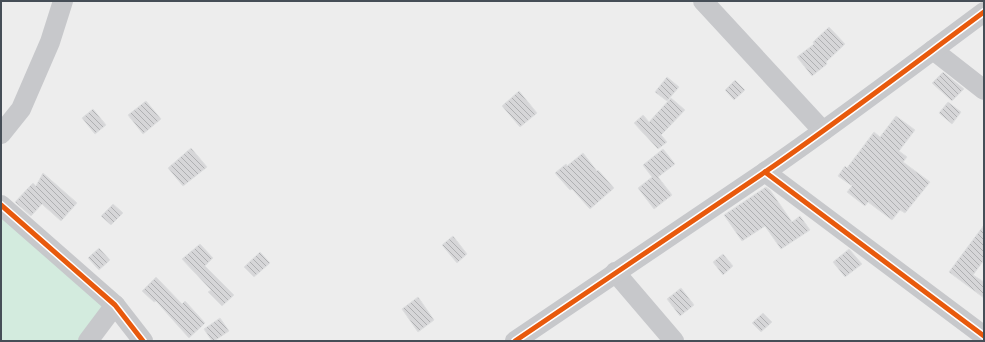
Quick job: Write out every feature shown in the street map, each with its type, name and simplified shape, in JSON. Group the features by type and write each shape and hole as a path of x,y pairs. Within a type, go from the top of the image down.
{"street":[{"path":"1,134 21,109 50,42 63,1"},
{"path":"703,1 823,131"},
{"path":"515,341 823,131 984,12"},
{"path":"933,50 984,90"},
{"path":"764,172 984,336"},
{"path":"1,204 115,305 143,341"},
{"path":"615,272 674,341"},
{"path":"88,341 115,305"}],"green space":[{"path":"1,216 106,303 81,341 1,341"}],"building":[{"path":"829,27 845,44 826,62 827,64 812,76 797,57 814,44 813,42"},
{"path":"943,72 964,89 952,101 932,83"},
{"path":"667,77 679,87 667,101 655,92"},
{"path":"735,80 745,90 734,100 725,90"},
{"path":"519,91 537,113 520,127 502,106"},
{"path":"671,98 685,110 661,135 667,142 658,149 634,123 643,115 649,122"},
{"path":"146,101 161,119 143,134 128,115"},
{"path":"948,102 961,112 952,124 939,113"},
{"path":"93,109 106,125 95,134 82,118"},
{"path":"896,116 915,130 899,151 907,157 903,162 930,182 905,213 900,210 892,220 868,202 865,206 847,192 852,186 838,176 845,166 847,168 874,132 880,137"},
{"path":"191,148 207,167 183,186 168,168"},
{"path":"663,149 675,164 658,177 672,195 654,209 638,188 652,177 643,165"},
{"path":"583,153 597,171 598,170 614,188 590,209 555,173 566,164 567,166"},
{"path":"43,173 77,203 61,221 42,204 31,216 15,202 33,183 36,186"},
{"path":"766,187 770,190 792,222 800,216 810,230 781,249 765,226 742,241 724,215"},
{"path":"113,204 123,213 111,225 101,216"},
{"path":"984,225 984,260 973,275 984,282 984,298 949,272"},
{"path":"453,236 467,254 457,263 442,245"},
{"path":"200,244 213,258 205,266 234,295 222,306 208,292 211,290 182,259"},
{"path":"99,248 110,260 99,270 88,258"},
{"path":"849,249 862,264 845,277 833,262"},
{"path":"260,252 270,263 254,277 244,267"},
{"path":"723,254 733,266 723,275 713,262"},
{"path":"156,277 182,304 185,301 205,323 189,338 156,301 154,302 142,291"},
{"path":"681,288 694,305 680,316 667,299"},
{"path":"418,297 434,320 418,332 402,309"},
{"path":"763,313 772,322 761,332 752,323"},
{"path":"220,318 229,331 212,341 204,329"}],"cycle path":[{"path":"515,341 793,153 984,12"},
{"path":"765,172 984,336"},
{"path":"1,205 115,305 143,341"}]}
